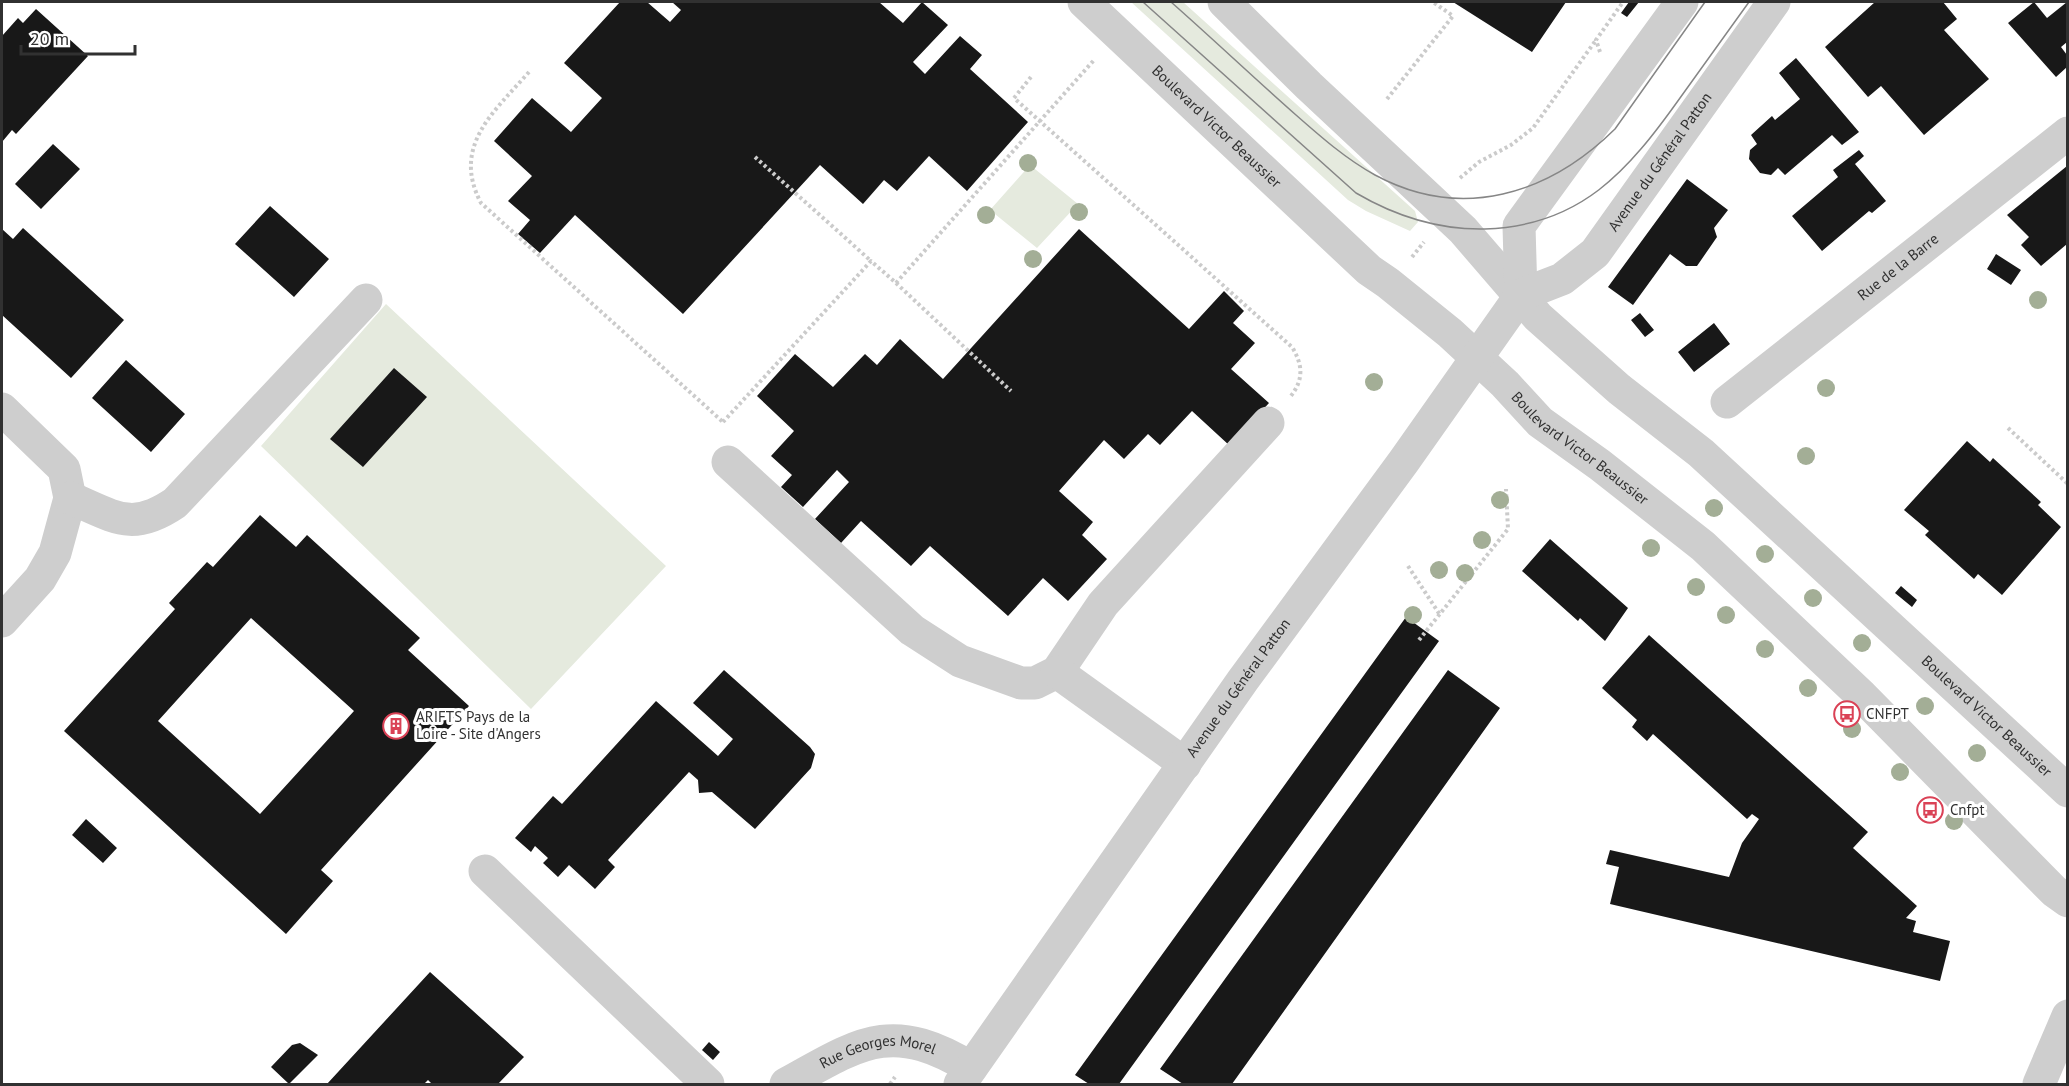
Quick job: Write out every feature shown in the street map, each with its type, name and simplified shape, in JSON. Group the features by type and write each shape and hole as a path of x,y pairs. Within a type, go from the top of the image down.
{"street":[{"name":"Boulevard Victor Beaussier","path":"1084,2 1369,270 1397,290 1505,384 1540,422 1600,465 1703,546 1862,696 2054,891 2067,901"},
{"name":"Boulevard Victor Beaussier","path":"1224,2 1309,86 1463,230 1521,294 1538,317 1584,359 1701,453 2067,791"},
{"path":"1521,294 1518,226 1682,2"},
{"name":"Avenue du Général Patton","path":"965,1076 1521,294 1562,279 1595,253 1774,2"},
{"name":"Rue de la Barre","path":"1727,402 2067,133"},
{"path":"70,498 128,522 148,518 175,503 366,300"},
{"path":"2,409 64,468 70,498 55,553 40,579 2,621"},
{"path":"728,462 912,630 960,661 1022,682 1035,683 1057,672 1103,604 1268,423"},
{"path":"1057,672 1185,764"},
{"path":"485,871 708,1084"},
{"path":"2039,1084 2067,1016"},
{"name":"Rue Georges Morel","path":"786,1084 847,1050 881,1040 914,1041 947,1053 965,1076"},
{"path":"836,1084 847,1050"}],"path":[{"path":"1387,99 1453,16 1433,2"},
{"path":"1451,186 1479,162 1511,145 1533,128 1596,40"},
{"path":"896,283 1099,55"},
{"path":"529,72 486,122 476,139 470,160 471,183 481,203 723,422 871,261"},
{"path":"1031,77 1014,98 1292,347 1299,360 1302,376 1293,394 1268,423"},
{"path":"755,158 896,283 1011,391"},
{"path":"1408,261 1428,237"},
{"path":"2008,428 2067,484"},
{"path":"1419,640 1508,529 1506,489"},
{"path":"1407,566 1440,615"}],"shaded area":[{"path":"1131,2 1183,2 1415,211 1418,222 1410,231 1348,200"},
{"path":"1030,165 1078,204 1037,248 990,210"},
{"path":"386,304 666,566 531,709 261,446"}],"building":[{"path":"620,2 647,2 670,22 681,10 672,2 879,2 903,23 922,2 948,25 913,62 925,74 960,36 982,55 970,69 1028,122 967,191 929,156 897,191 884,180 863,204 820,165 683,314 575,215 540,253 518,234 530,220 508,201 532,176 494,141 532,98 571,132 602,98 564,63"},
{"path":"1453,2 1566,2 1532,52"},
{"path":"1629,2 1639,2 1627,17 1621,13"},
{"path":"1875,2 1943,2 1957,19 1944,30 1989,79 1924,135 1881,86 1868,97 1825,47"},
{"path":"2034,2 2047,18 2067,2 2067,42 2061,47 2067,55 2067,67 2056,77 2008,23"},
{"path":"36,9 88,56 16,134 12,130 2,142 2,36 18,18 23,23"},
{"path":"1796,58 1859,132 1842,145 1832,135 1785,175 1778,168 1771,175 1760,173 1749,159 1750,150 1757,144 1751,135 1772,116 1775,120 1800,99 1779,73"},
{"path":"53,144 80,169 41,209 15,184"},
{"path":"1859,150 1864,156 1855,164 1886,201 1872,213 1869,211 1822,251 1792,216 1838,177 1833,170"},
{"path":"2067,166 2067,244 2041,266 2021,245 2029,237 2007,215"},
{"path":"1687,179 1728,210 1714,228 1717,237 1697,266 1686,266 1670,254 1633,305 1608,287"},
{"path":"270,206 329,259 294,297 235,244"},
{"path":"23,228 124,320 71,378 2,315 2,229 13,239"},
{"path":"1079,229 1189,329 1224,291 1244,311 1233,323 1255,343 1231,369 1269,403 1230,446 1192,411 1160,445 1148,434 1124,459 1104,440 1059,491 1093,522 1082,535 1107,559 1068,601 1043,578 1008,616 930,546 911,566 861,521 841,543 815,519 849,482 837,470 803,507 781,487 792,475 771,456 794,431 757,396 795,354 833,387 865,354 877,365 900,339 943,379"},
{"path":"1996,254 2021,270 2011,285 1987,269"},
{"path":"1640,313 1654,330 1645,337 1631,320"},
{"path":"1714,323 1730,344 1694,372 1678,352"},
{"path":"126,360 185,414 151,452 92,398"},
{"path":"394,368 427,397 363,467 330,439"},
{"path":"1967,441 1990,462 1993,458 2041,502 2038,505 2061,527 2002,595 1978,574 1974,579 1925,535 1929,531 1904,510"},
{"name":"ARIFTS Pays de la Loire - Site d'Angers","path":"260,515 296,547 307,535 420,638 408,650 469,706 321,870 333,881 286,934 64,731 175,609 169,603 207,562 213,567","holes":["251,618 354,711 260,814 158,721"]},
{"path":"1550,539 1628,608 1605,641 1580,618 1578,621 1522,571"},
{"path":"1901,586 1917,600 1912,607 1895,593"},
{"path":"1406,617 1439,641 1119,1084 1089,1084 1075,1075"},
{"path":"1649,635 1868,832 1853,848 1917,906 1906,918 1916,921 1913,932 1950,941 1940,981 1610,904 1619,867 1606,864 1610,850 1729,877 1742,843 1759,819 1752,814 1747,819 1653,734 1647,741 1632,727 1637,720 1602,688"},
{"path":"724,670 815,754 811,768 755,829 712,792 699,793 698,780 689,772 608,860 615,867 595,889 569,865 558,877 543,863 548,858 535,846 531,852 515,838 553,796 562,804 656,701 718,756 733,739 693,703"},
{"path":"1448,670 1500,708 1232,1084 1183,1084 1160,1069"},
{"path":"86,819 117,848 103,863 72,835"},
{"path":"430,972 524,1057 498,1084 432,1084 428,1080 424,1084 327,1084"},
{"path":"709,1042 720,1052 713,1060 702,1050"},
{"path":"300,1043 318,1055 289,1084 271,1067 292,1045"}],"tram line":[{"path":"1143,2 1356,193 1402,215 1434,224 1468,229 1519,226 1549,218 1599,190 1621,171 1661,124 1749,2"},
{"path":"1171,2 1305,123 1354,162 1375,175 1408,189 1440,197 1472,198 1503,194 1533,185 1562,170 1589,152 1615,129 1705,2"}],"place":[{"name":"CNFPT","path":"1847,714"},
{"name":"ARIFTS Pays de la Loire - Site d'Angers","path":"396,726"},
{"name":"Cnfpt","path":"1930,810"}]}
